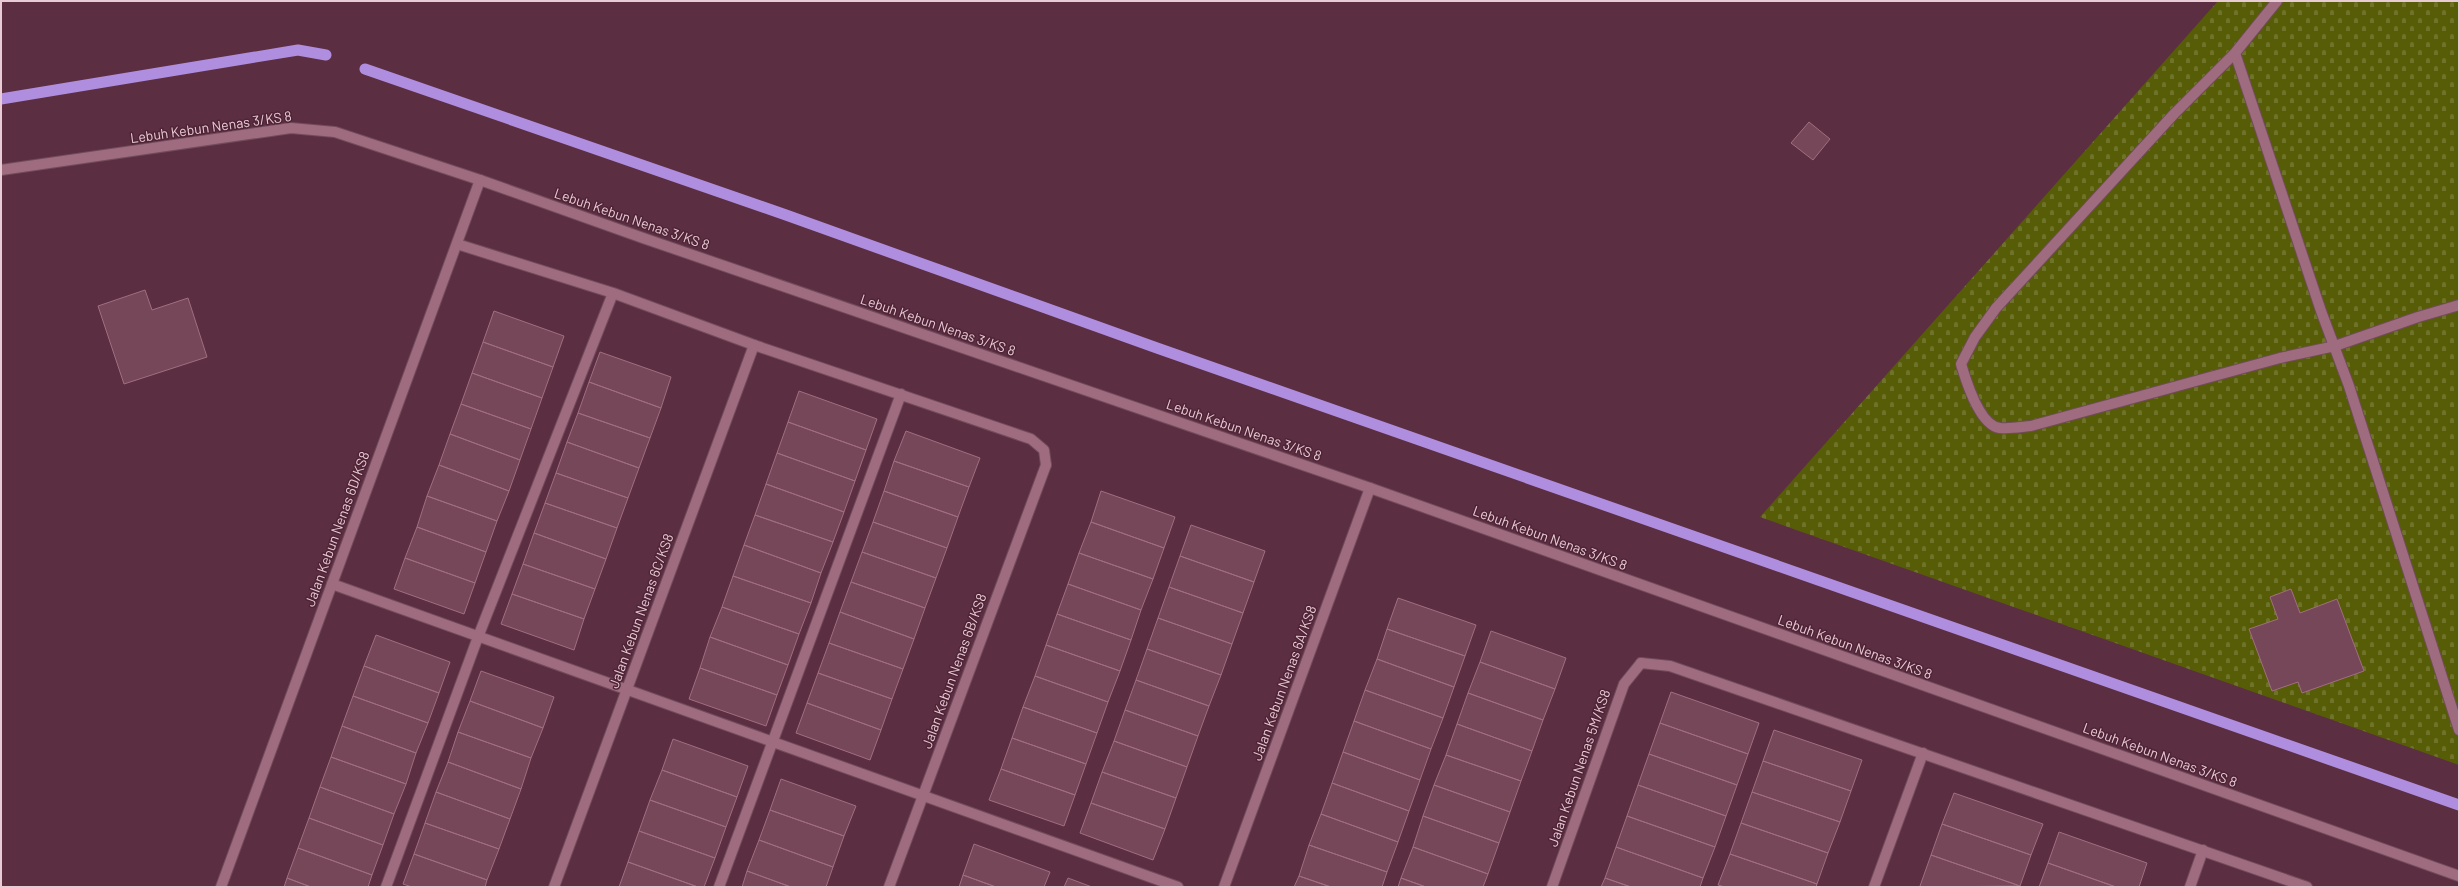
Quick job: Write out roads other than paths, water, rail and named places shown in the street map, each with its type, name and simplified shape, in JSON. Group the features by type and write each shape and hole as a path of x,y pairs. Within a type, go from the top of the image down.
{"street":[{"path":"2277,1 2235,52 2174,114 1996,308 1975,337 1961,364 1970,392 1988,423 1999,428 2031,426 2280,358 2335,346 2418,317 2459,305"},
{"path":"2235,52 2321,311 2349,386 2459,730"},
{"name":"Lebuh Kebun Nenas 3/KS 8","path":"1,170 291,128 335,132 480,180 651,241 1370,488 2459,876"},
{"name":"Jalan Kebun Nenas 6D/KS8","path":"221,887 480,180"},
{"path":"457,244 613,293 754,345 901,394 719,887"},
{"path":"386,887 478,637 613,293"},
{"name":"Jalan Kebun Nenas 6C/KS8","path":"554,887 754,345"},
{"name":"Jalan Kebun Nenas 6B/KS8","path":"889,887 1046,465 1044,450 1031,439 901,394"},
{"name":"Jalan Kebun Nenas 6A/KS8","path":"1224,887 1370,488"},
{"path":"332,584 1178,887"},
{"name":"Jalan Kebun Nenas 5M/KS8","path":"1552,887 1624,684 1641,663 1670,666 1923,753"},
{"path":"1874,887 1923,753 2307,887"},
{"path":"2190,887 2203,850"}],"waterway":[{"path":"1,99 298,50 326,55"},
{"path":"365,69 786,215 1157,348 2459,805"}]}
